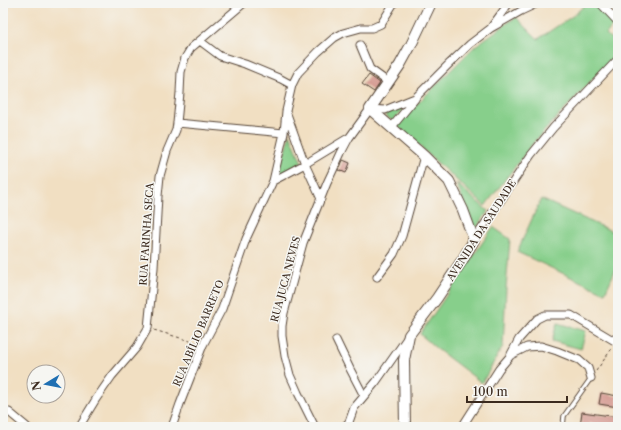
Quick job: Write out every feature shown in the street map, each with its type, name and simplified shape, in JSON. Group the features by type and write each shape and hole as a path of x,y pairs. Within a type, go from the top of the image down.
{"street":[{"name":"RUA FARINHA SECA","path":"79,427 112,376 137,347 148,328 154,268 160,176 167,151 176,130 180,100 181,72 186,58 191,48 244,3"},
{"name":"RUA ABÍLIO BARRETO","path":"172,427 203,345 222,309 246,240 273,181 284,133 286,111 292,85 298,73 334,38 343,33 361,28 372,28 381,24 394,3"},
{"path":"273,181 306,164 349,138 400,65 431,3"},
{"path":"491,28 509,3"},
{"path":"391,128 415,98 470,44 491,28 538,3"},
{"path":"600,3 618,22"},
{"path":"200,41 220,56 245,64 292,85"},
{"path":"360,45 370,69 388,82"},
{"name":"AVENIDA DA SAUDADE","path":"406,427 404,360 409,334 437,298 531,155 553,128 618,60"},
{"path":"370,109 384,110 415,98"},
{"path":"370,109 424,156 449,181 463,210 474,240"},
{"path":"286,111 321,199"},
{"path":"177,123 284,133"},
{"name":"RUA JUCA NEVES","path":"315,427 290,375 285,356 282,326 284,313 303,244 334,168 349,138"},
{"path":"377,277 394,254 402,236 424,156"},
{"path":"462,427 499,369 511,355 519,339 537,319 545,315 571,315 617,342"},
{"path":"344,427 349,422 354,408 388,367 409,334"},
{"path":"336,340 364,396"},
{"path":"511,355 527,347 541,346 579,360 588,368 592,378"},
{"path":"3,410 10,412 27,427"}],"lane":[{"path":"563,427 564,416 592,378"}],"path":[{"path":"148,328 203,345"},
{"path":"592,378 617,342"}],"green space":[{"path":"587,3 594,3 614,24 606,34 618,45 618,52 534,142 485,206 396,125 475,46 516,17 538,39 574,15"},
{"path":"409,103 393,121 385,114"},
{"path":"290,134 302,163 277,176"},
{"path":"456,183 488,211 475,231"},
{"path":"541,199 618,234 618,264 605,293 517,252"},
{"path":"493,227 510,239 503,346 482,383 437,349 420,334"},
{"path":"557,323 586,331 581,349 552,341"}],"building":[{"path":"369,75 380,83 374,92 362,84"},
{"path":"343,160 350,163 346,173 339,170"},
{"path":"601,393 618,396 618,407 599,404"},
{"path":"582,412 618,417 618,427 590,423 589,427 580,427"}]}
